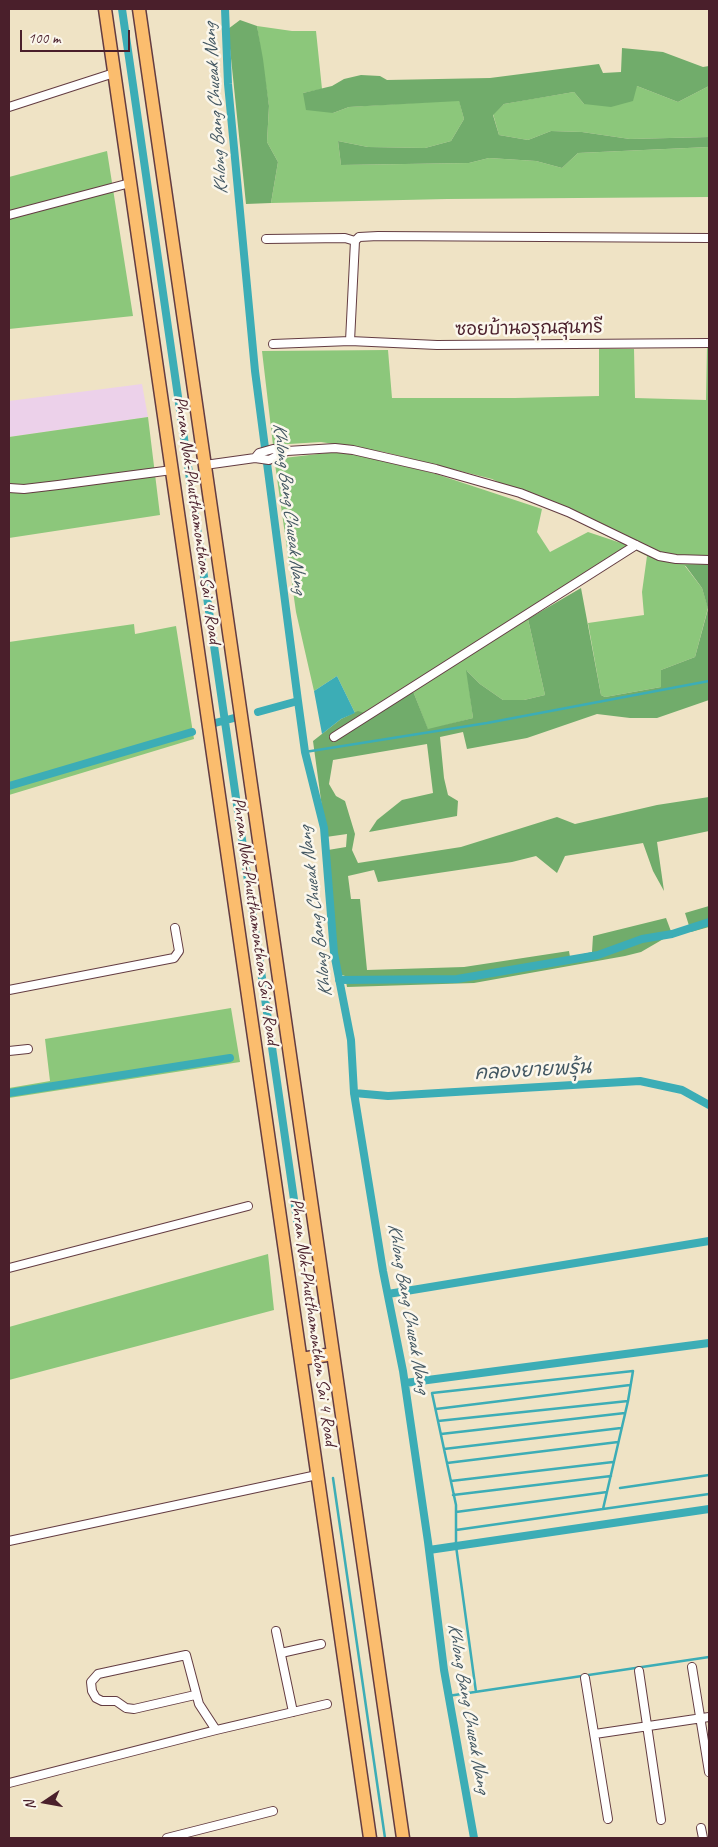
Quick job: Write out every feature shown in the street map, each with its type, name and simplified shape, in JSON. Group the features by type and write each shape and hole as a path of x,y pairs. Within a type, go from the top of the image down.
{"main road":[{"name":"Phran Nok-Phutthamonthon Sai 4 Road","path":"105,9 370,1838"},
{"name":"Phran Nok-Phutthamonthon Sai 4 Road","path":"139,9 403,1838"},
{"path":"300,1359 333,1354"}],"street":[{"path":"9,106 114,73"},
{"path":"9,215 130,183"},
{"path":"355,241 361,237 378,236 709,238"},
{"path":"266,239 345,238 355,241"},
{"path":"350,341 355,241"},
{"name":"ซอยบ้านอรุณสุนทรี","path":"273,344 350,341 437,345 709,343"},
{"path":"205,466 258,457 269,460 283,451 321,448 353,450 503,487 568,512 660,556 676,559 709,560"},
{"path":"9,488 24,489 172,470"},
{"path":"334,737 636,545"},
{"path":"9,990 174,958 179,951 175,928"},
{"path":"9,1052 28,1049"},
{"path":"9,1268 248,1206"},
{"path":"9,1541 317,1476"},
{"path":"276,1631 293,1712"},
{"path":"281,1653 321,1644"},
{"path":"195,1695 134,1709 126,1708 116,1701 102,1701 96,1698 92,1691 91,1682 98,1674 186,1655 195,1695 203,1713 216,1730"},
{"path":"692,1667 709,1772"},
{"path":"639,1671 661,1820"},
{"path":"585,1678 608,1819"},
{"path":"9,1783 216,1730 327,1704"},
{"path":"595,1734 709,1717"},
{"path":"167,1838 273,1811"},
{"path":"701,1828 703,1838"}],"shaded area":[{"path":"142,384 148,417 9,437 9,401"}],"green space":[{"path":"240,20 257,26 263,59 269,106 267,142 278,162 271,203 246,204 228,29"},
{"path":"257,26 292,31 316,31 322,89 303,93 333,113 349,107 459,100 464,119 451,141 425,148 368,147 338,141 341,165 469,163 489,158 536,161 562,168 578,153 709,147 709,197 447,199 271,203 278,162 267,142 269,106"},
{"path":"622,48 663,52 703,67 709,66 709,86 678,102 637,86 633,101 611,107 584,104 574,92 504,104 493,115 499,135 528,140 551,131 582,132 630,139 709,137 709,147 578,153 562,168 536,161 489,158 469,163 341,165 338,141 368,147 425,148 451,141 464,119 459,101 349,107 333,113 306,110 303,93 332,86 344,79 361,75 380,76 387,80 490,78 599,64 603,73 621,72"},
{"path":"637,86 678,102 709,86 709,137 630,139 582,132 551,131 528,140 499,135 493,114 504,104 574,92 584,104"},
{"path":"107,151 133,316 9,329 9,177"},
{"path":"707,347 709,347 709,565 685,566 702,588 708,608 695,657 661,670 661,687 605,697 601,695 588,623 644,615 642,592 647,556 627,546 368,714 355,713 337,676 314,691 296,612 275,464 284,458 335,452 363,456 433,473 542,509 537,532 550,552 588,532 621,543 492,479 384,452 321,442 273,445 262,351 388,350 392,398 515,398 599,396 599,349 634,349 635,398 706,400"},
{"path":"148,417 160,515 9,538 9,437"},
{"path":"685,565 709,565 709,700 657,718 630,718 597,714 527,738 467,749 463,732 440,737 444,778 448,795 458,801 457,816 369,832 377,820 402,800 433,793 427,744 333,760 329,784 336,796 345,801 355,834 352,850 358,863 461,847 557,817 575,824 657,805 709,797 709,831 657,842 664,891 653,871 643,843 565,856 557,873 536,856 512,862 378,882 374,870 348,876 351,899 360,899 367,970 464,967 569,951 570,957 592,952 593,936 666,918 672,934 641,952 625,956 474,983 347,987 345,976 339,974 328,850 346,847 347,834 326,837 313,741 341,719 358,711 368,714 413,691 428,729 473,718 466,670 480,684 503,700 524,700 545,695 528,619 581,588 601,695 605,697 661,687 661,670 695,657 708,609 702,588"},
{"path":"528,619 545,695 524,700 503,700 480,684 467,671 473,718 428,730 413,691"},
{"path":"134,624 135,634 176,626 194,739 9,795 9,642"},
{"path":"709,906 709,927 691,932 685,913"},
{"path":"231,1008 240,1062 9,1098 9,1088 50,1081 45,1039"},
{"path":"268,1254 274,1310 9,1380 9,1327"}],"water":[{"path":"337,676 355,713 341,719 322,734 314,691"}],"waterway":[{"path":"122,9 299,1234"},
{"name":"Khlong Bang Chueak Nang","path":"225,9 228,84 255,371 298,701 305,752 324,828 334,953 351,1040 354,1093 383,1271 403,1371 428,1542 444,1670 474,1838"},
{"path":"305,752 487,723 709,681"},
{"path":"258,712 298,701"},
{"path":"215,723 234,718"},
{"path":"9,786 192,732"},
{"path":"339,980 457,979 598,955 642,939 672,934 709,922"},
{"path":"9,1093 230,1058"},
{"name":"คลองยายพรุ้น","path":"354,1093 388,1096 640,1081 682,1090 709,1105"},
{"path":"388,1294 709,1241"},
{"path":"405,1383 709,1343"},
{"path":"456,1530 603,1509 633,1371 432,1393 456,1505 456,1546 476,1692"},
{"path":"436,1409 630,1385"},
{"path":"438,1421 628,1401"},
{"path":"441,1434 625,1413"},
{"path":"444,1449 621,1428"},
{"path":"447,1463 618,1442"},
{"path":"451,1481 613,1462"},
{"path":"620,1488 709,1475"},
{"path":"453,1495 611,1476"},
{"path":"333,1478 385,1838"},
{"path":"456,1512 607,1492"},
{"path":"603,1509 709,1494"},
{"path":"429,1550 709,1509"},
{"path":"448,1696 709,1657"}]}
